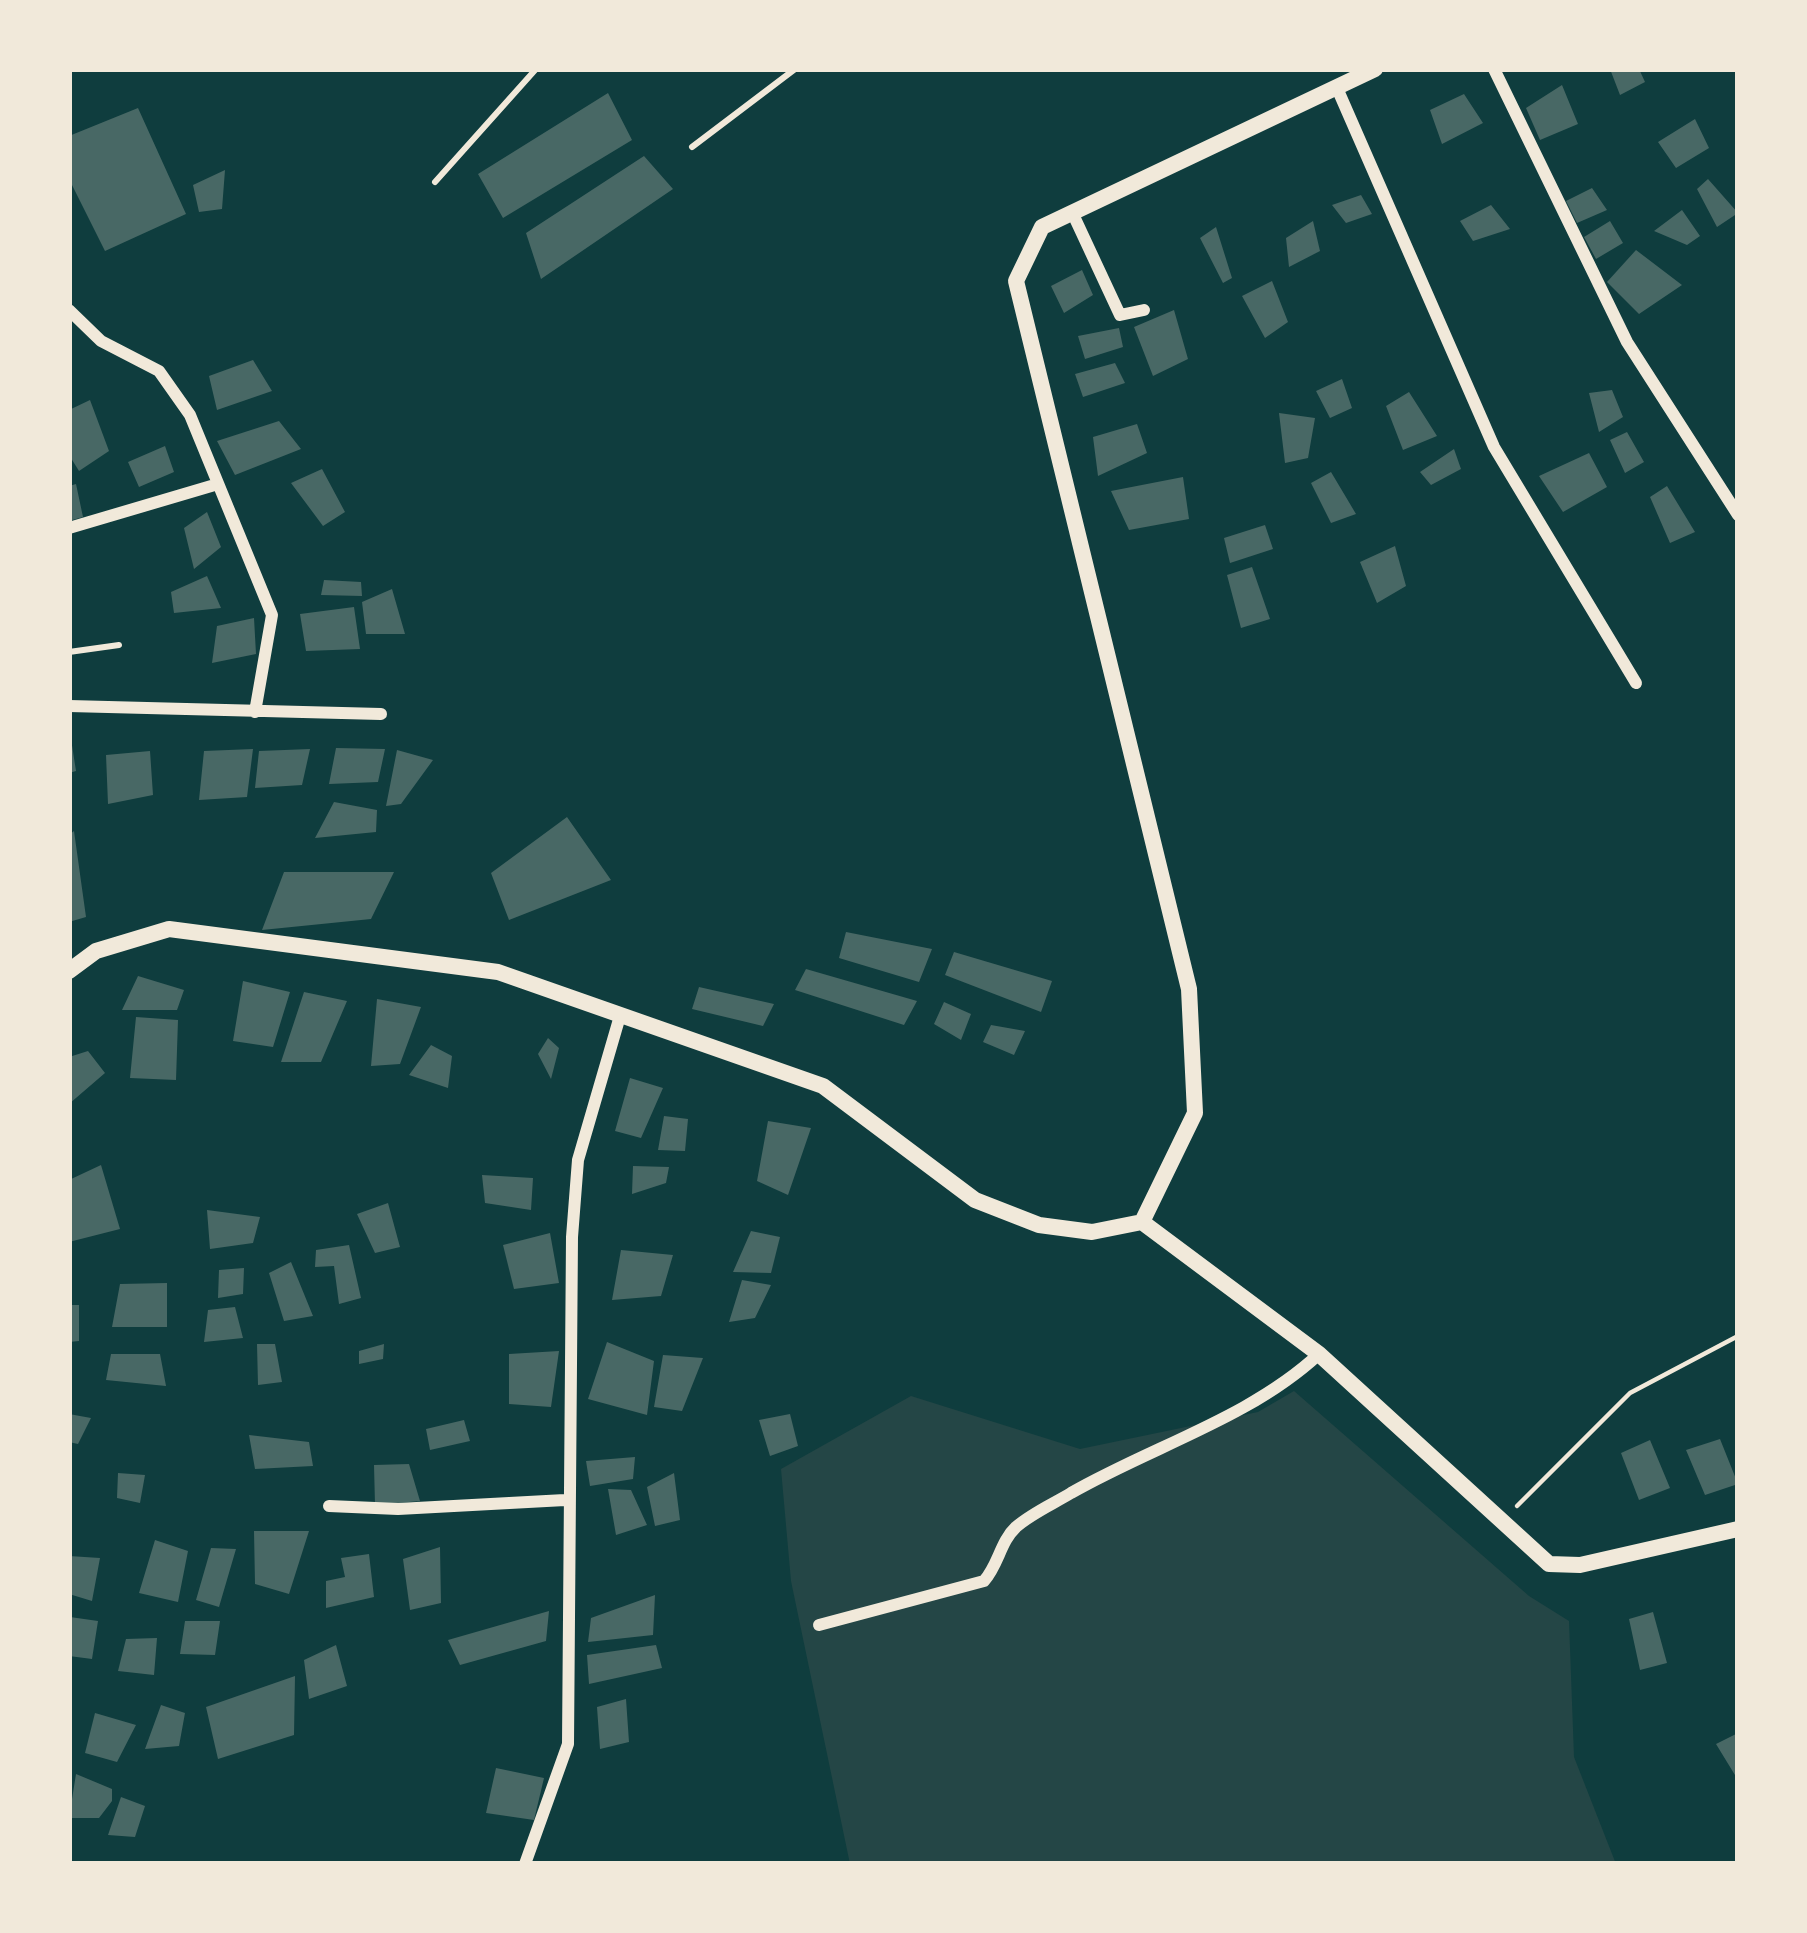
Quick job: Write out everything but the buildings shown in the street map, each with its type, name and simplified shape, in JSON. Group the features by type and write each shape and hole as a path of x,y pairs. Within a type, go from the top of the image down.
{"street":[{"path":"1142,1222 1195,1113 1189,989 1016,280 1042,227 1375,69"},
{"path":"1494,69 1627,342 1738,515"},
{"path":"1337,88 1494,447 1636,683"},
{"path":"1072,212 1120,315 1144,310"},
{"path":"69,310 101,341 159,371 190,416 272,615 255,712"},
{"path":"69,528 218,484"},
{"path":"69,706 381,714"},
{"path":"69,971 96,951 170,929 498,972 823,1086 975,1200 1039,1225 1092,1232 1142,1222 1319,1354 1549,1564 1580,1565 1738,1529"},
{"path":"525,1864 568,1744 566,1500 578,1160 620,1016"},
{"path":"819,1625 984,1581 996,1568 1005,1538 1020,1523 1099,1477 1286,1385 1319,1354"},
{"path":"329,1506 398,1509 566,1500"}],"lane":[{"path":"435,182 536,69"},
{"path":"692,147 795,69"},
{"path":"69,652 119,644"}],"path":[{"path":"1502,1521 1630,1393 1738,1336"}],"shaded area":[{"path":"1294,1391 1529,1596 1569,1621 1574,1757 1616,1864 850,1864 791,1581 781,1469 911,1396 1080,1449 1258,1412"}]}
